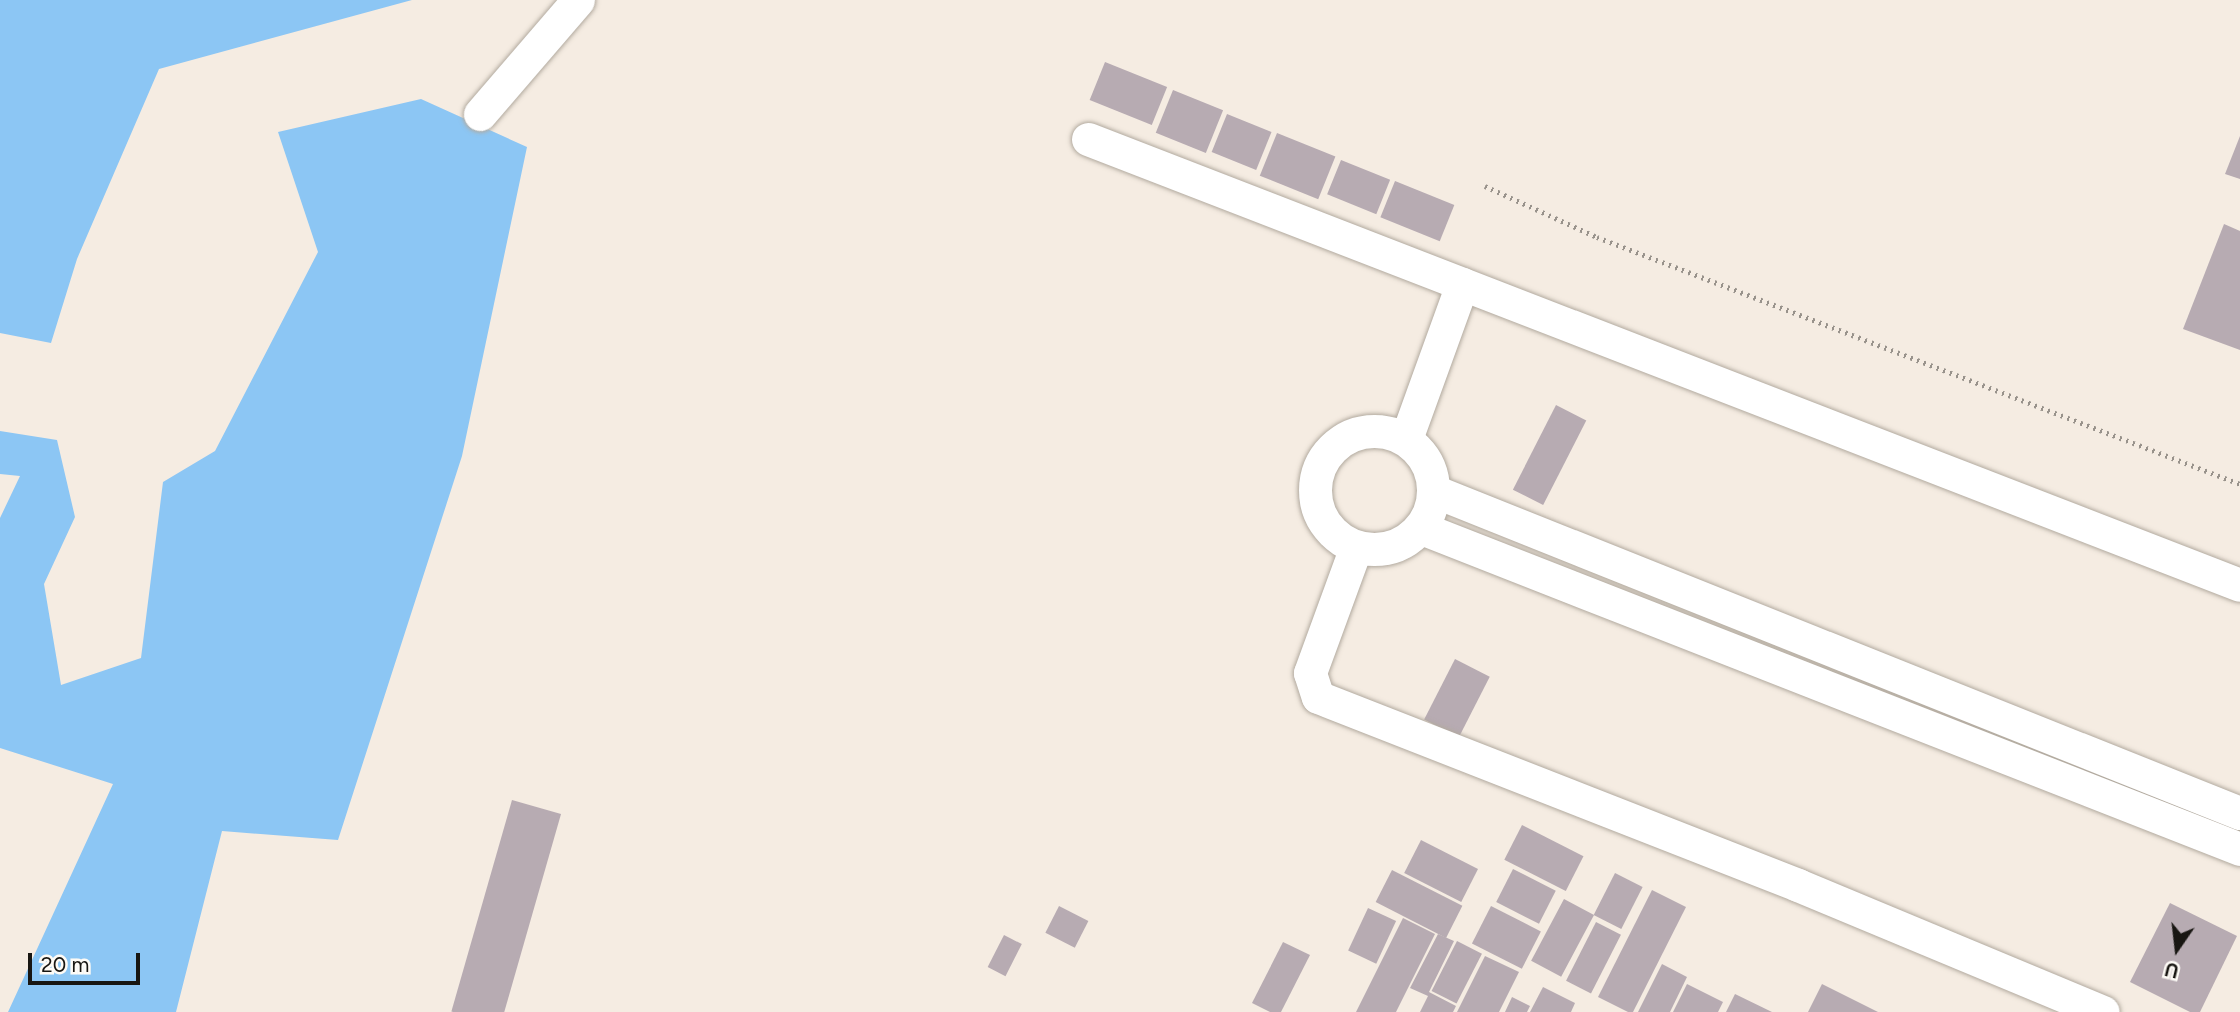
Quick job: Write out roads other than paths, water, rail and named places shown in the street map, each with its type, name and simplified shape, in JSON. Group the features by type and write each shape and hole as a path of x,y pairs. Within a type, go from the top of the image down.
{"street":[{"path":"480,114 578,0"},
{"path":"1088,139 2240,585"},
{"path":"1406,439 1462,284"},
{"path":"1366,431 1406,439 1426,461 1434,491 1431,510 1421,528 1391,547 1356,547 1338,538 1316,505 1319,465 1347,437 1366,431"},
{"path":"1434,491 2240,813"},
{"path":"1421,528 2240,849"},
{"path":"1356,547 1310,673 1318,697 1798,885 2103,1012"}],"water":[{"path":"0,0 412,0 159,69 77,259 51,343 0,333"},
{"path":"421,99 527,147 462,456 338,840 222,831 176,1012 8,1012 113,784 0,748 0,518 20,476 0,474 0,431 57,440 75,517 44,584 61,685 141,658 163,482 215,451 318,252 278,132"}]}
